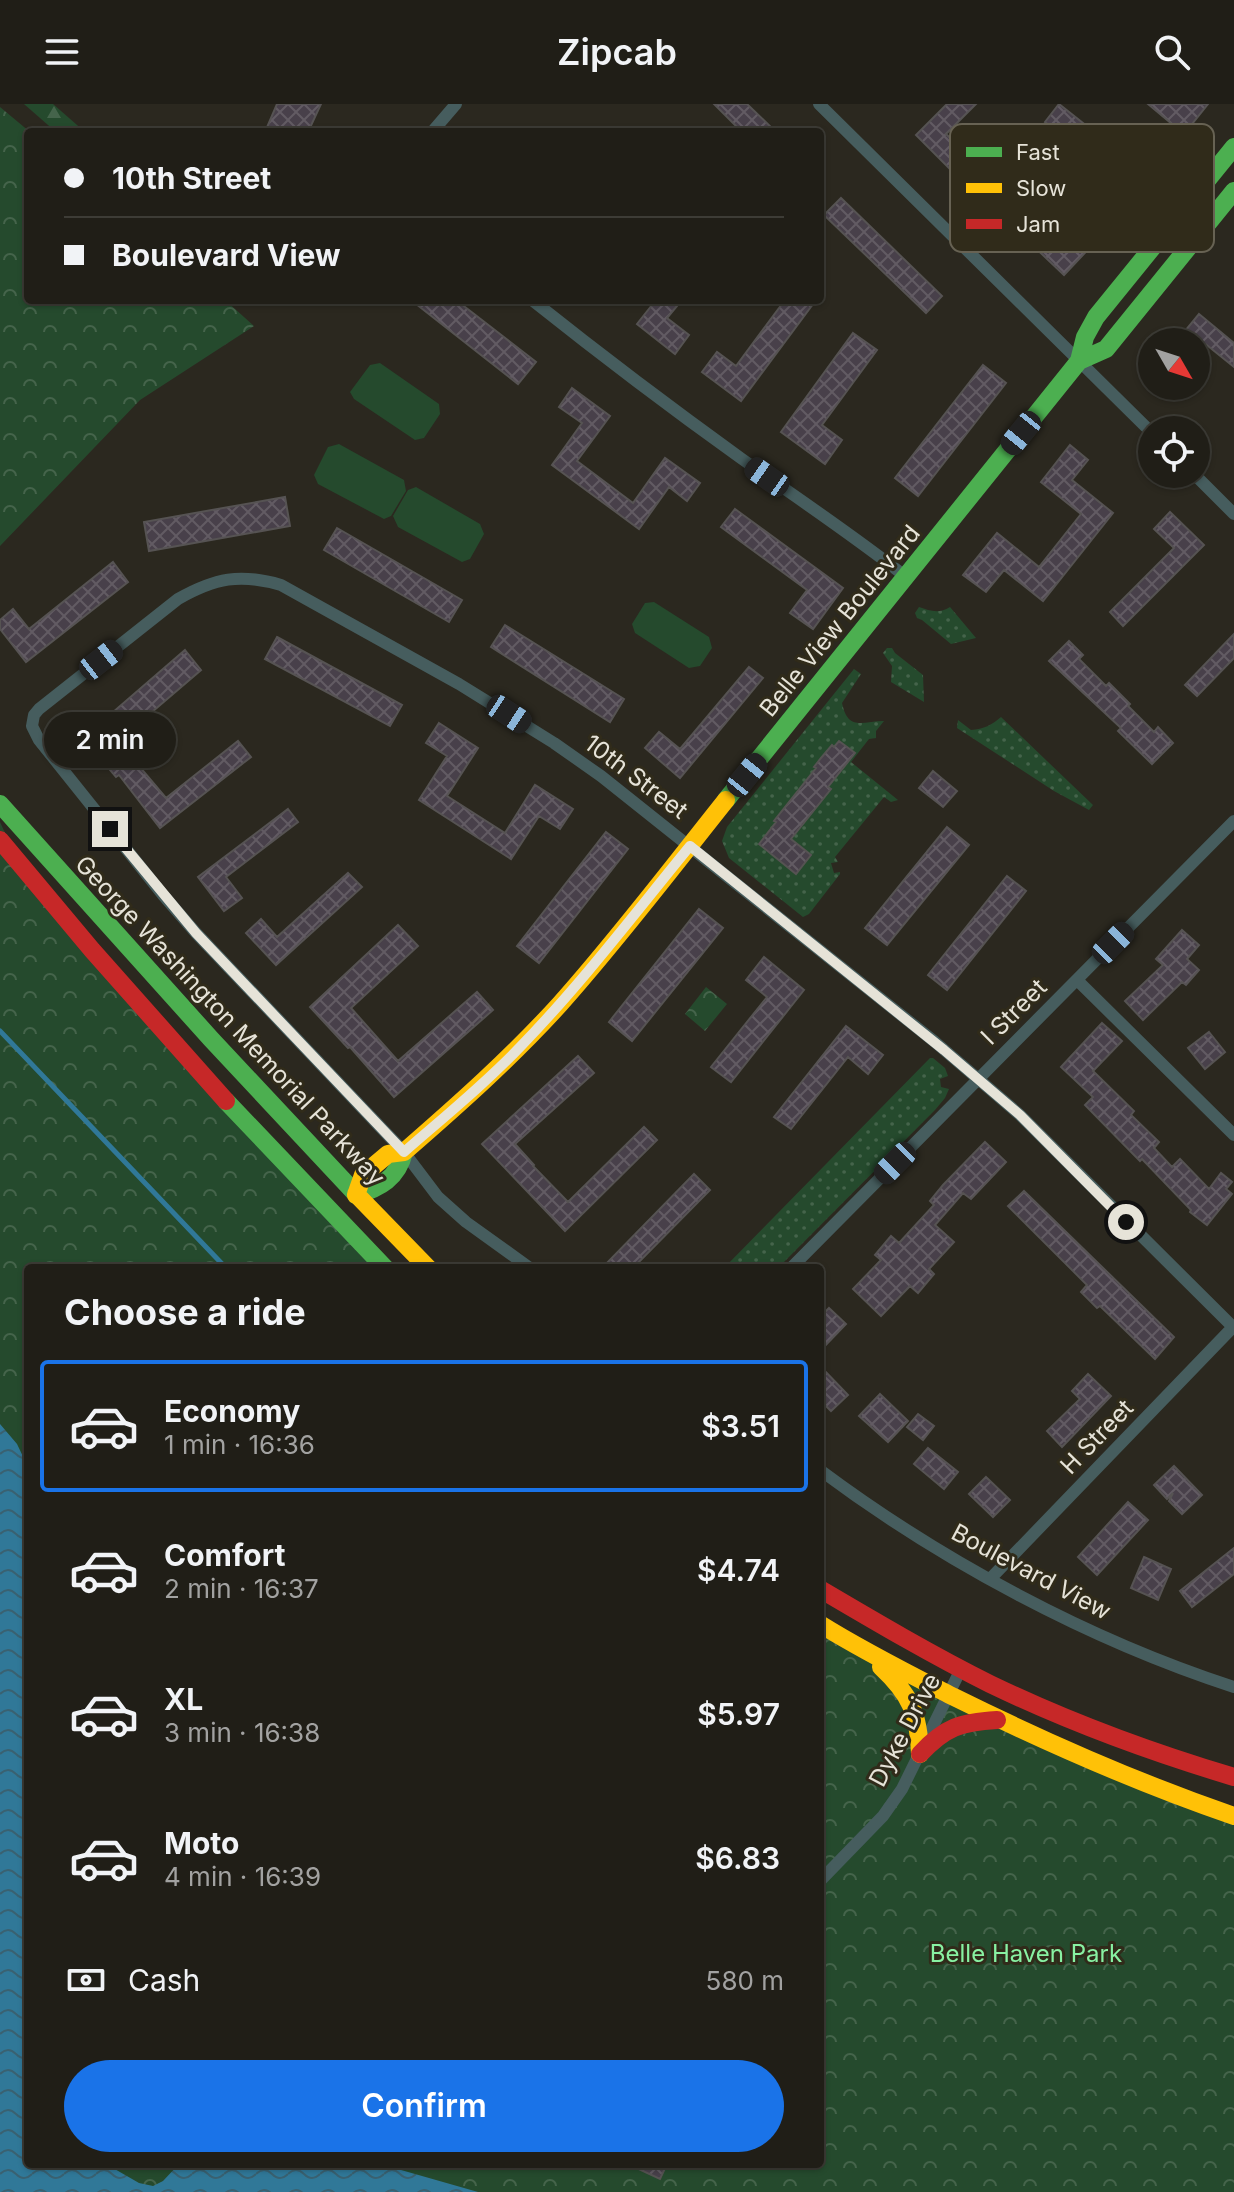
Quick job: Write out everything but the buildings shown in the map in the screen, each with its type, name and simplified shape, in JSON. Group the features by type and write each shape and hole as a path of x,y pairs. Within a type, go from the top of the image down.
{"main road":[{"name":"Belle View Boulevard","path":"1214,172 1234,147"},
{"name":"Belle View Boulevard","path":"1214,216 1234,191"},
{"name":"Belle View Boulevard","path":"356,1195 377,1189 398,1170 404,1152 489,1078 598,960 1079,361 1085,337 1096,317 1149,252"},
{"name":"Belle View Boulevard","path":"1079,361 1106,349 1185,252"},
{"name":"George Washington Memorial Parkway","path":"0,804 168,994 424,1264"},
{"name":"George Washington Memorial Parkway","path":"0,840 126,989 381,1264"},
{"path":"289,1167 331,1194 345,1197 356,1195 353,1218 359,1241"},
{"path":"824,1591 961,1669 1061,1715 1234,1777"},
{"path":"824,1626 998,1719 1155,1787 1234,1816"},
{"path":"850,1642 891,1676 911,1700 920,1726 920,1754"},
{"path":"920,1754 936,1736 950,1727 965,1722 998,1719"}],"street":[{"path":"435,128 456,104"},
{"path":"819,104 950,233"},
{"path":"969,252 1138,419"},
{"path":"537,304 659,398 906,577"},
{"path":"1208,488 1234,514"},
{"name":"10th Street","path":"404,1152 188,924 39,740 32,726 34,715 55,697 178,599 199,587 223,579 244,578 281,585 509,714 601,776 944,1050 1020,1115 1234,1327"},
{"name":"I Street","path":"795,1264 1234,821"},
{"path":"1077,980 1234,1135"},
{"path":"404,1152 438,1197 466,1222 524,1264"},
{"name":"H Street","path":"991,1578 1234,1327"},
{"name":"Boulevard View","path":"824,1473 939,1549 1034,1603 1090,1630 1234,1687"},
{"name":"Dyke Drive","path":"824,1877 883,1816 902,1789 961,1669"}],"green space":[{"path":"24,104 53,104 80,128 51,128"},
{"path":"0,107 25,128 24,304 229,304 254,326 140,400 0,546"},
{"path":"380,363 439,404 440,414 424,438 415,440 354,399 350,392 370,365"},
{"path":"339,444 404,480 406,491 391,516 384,519 318,484 314,475 328,447"},
{"path":"416,487 480,524 484,534 470,559 462,562 398,527 393,516 408,490"},
{"path":"654,602 709,637 712,648 700,666 689,668 635,633 632,624 645,603"},
{"path":"919,607 938,611 950,607 976,638 951,644 917,618 915,613"},
{"path":"887,648 892,648 923,675 924,702 891,682 892,666 883,653"},
{"path":"854,669 861,674 842,703 848,718 857,723 884,721 876,731 876,738 869,739 851,762 898,800 891,802 884,797 835,857 838,862 831,863 834,873 840,874 809,914 803,917 729,858 722,841 727,827"},
{"path":"1001,717 1093,805 1089,810 957,728 958,720 971,730 988,726"},
{"path":"0,822 18,862 382,1264 24,1264 24,2135 0,2128"},
{"path":"706,987 727,1004 705,1031 685,1014"},
{"path":"930,1058 945,1068 948,1076 940,1079 941,1087 949,1089 945,1098 782,1264 728,1264"},
{"name":"Belle Haven Park","path":"824,1637 1234,1815 1234,2192 151,2192 106,2168 824,2168"}],"water":[{"path":"0,1424 17,1444 24,1459 24,2168 113,2168 139,2183 153,2186 163,2181 175,2168 394,2168 478,2192 0,2192"}],"waterway":[{"path":"0,1031 222,1264"}],"traffic: fast":[{"path":"1214,172 1234,147"},
{"path":"1214,216 1234,191"},
{"path":"726,800 1079,361 1085,337 1096,317 1149,252"},
{"path":"1079,361 1106,349 1185,252"},
{"path":"0,804 211,1039 356,1194"},
{"path":"226,1101 381,1264"},
{"path":"356,1195 387,1181 397,1169 404,1152"}],"traffic: slow":[{"path":"356,1195 363,1175 388,1154 404,1152 484,1081 560,1004 726,800"},
{"path":"356,1194 424,1264"},
{"path":"824,1626 903,1671 1023,1730 1127,1776 1234,1816"},
{"path":"881,1667 899,1686 911,1706 918,1727 920,1754"}],"traffic: jam":[{"path":"0,840 92,950 226,1101"},
{"path":"824,1591 947,1662 1020,1698 1110,1735 1234,1777"},
{"path":"920,1754 954,1728 973,1722 997,1720"}],"route":[{"path":"110,829 196,933 404,1152 489,1078 534,1032 598,960 690,846 1020,1115 1126,1222"}]}
